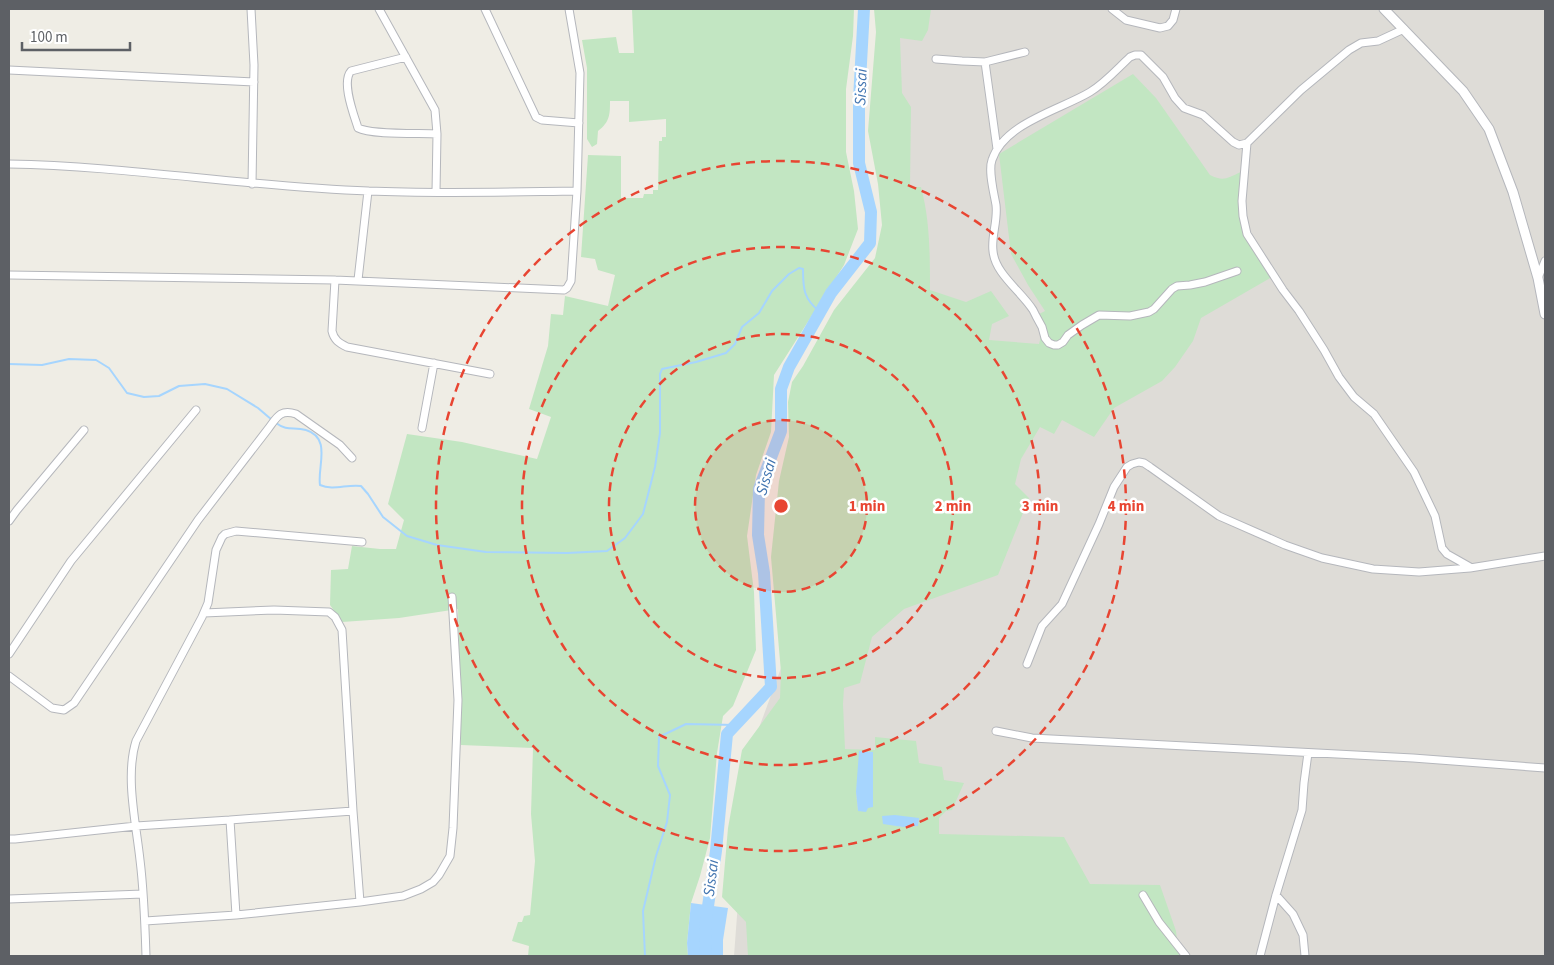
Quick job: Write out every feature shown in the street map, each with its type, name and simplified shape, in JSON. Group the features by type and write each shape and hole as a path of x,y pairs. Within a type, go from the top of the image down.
{"street":[{"path":"251,9 254,82 252,184"},
{"path":"379,9 435,110 437,134 436,192"},
{"path":"485,9 536,117 542,120 579,123"},
{"path":"9,275 358,280 554,289 568,288 571,281 580,73 569,9"},
{"path":"1112,9 1126,20 1160,28 1168,26 1173,20 1176,9"},
{"path":"1384,9 1463,91 1489,129 1513,192 1538,278 1545,314"},
{"path":"1237,271 1205,282 1177,286 1149,312 1130,316 1099,315 1068,335 1058,345 1049,343 1033,310 1001,270 993,252 997,213 990,168 997,149 1006,138 1025,125 1091,91 1106,80 1130,57 1137,54 1141,55 1163,77 1184,108 1203,115 1233,142 1239,145 1246,143 1301,90 1349,50 1361,43 1378,40 1404,29"},
{"path":"936,59 985,62 1025,52"},
{"path":"406,57 351,71 348,74 346,80 358,128 374,132 437,134"},
{"path":"985,62 997,149"},
{"path":"9,70 254,82"},
{"path":"1246,143 1242,201 1247,234 1283,290 1299,311 1339,377 1354,397 1374,414 1414,472 1435,516 1442,548 1447,554 1470,568"},
{"path":"9,164 46,164 252,184 368,192 576,191"},
{"path":"358,280 368,192"},
{"path":"1538,278 1545,261"},
{"path":"335,280 332,331 338,342 347,347 490,374"},
{"path":"422,428 434,364"},
{"path":"9,654 71,561 196,410"},
{"path":"9,676 52,708 64,710 74,703 198,520 283,412 296,414 340,445 352,458"},
{"path":"9,522 84,430"},
{"path":"1027,664 1042,626 1062,604 1114,487 1127,467 1138,462 1144,463 1220,516 1322,558 1373,568 1420,572 1470,568 1545,556"},
{"path":"146,956 143,894 131,776 133,750 136,740 204,613 208,603 216,550 222,537 225,534 236,531 362,542"},
{"path":"145,921 360,902 402,896 421,889 440,876 450,856 453,828 458,700 452,597"},
{"path":"204,613 274,610 329,612 335,616 342,630 360,902"},
{"path":"996,732 1032,738 1413,758 1545,768"},
{"path":"1260,956 1302,810 1308,753"},
{"path":"9,839 15,840 136,826 353,811"},
{"path":"230,820 236,914"},
{"path":"9,899 143,894"},
{"path":"1143,895 1159,922 1186,956"},
{"path":"1276,896 1294,914 1302,935 1305,956"}],"shaded area":[{"path":"878,9 1545,9 1545,956 734,956 749,755 788,649 886,259"}],"green space":[{"path":"632,9 854,9 853,36 846,89 846,152 854,191 858,229 844,265 774,375 771,432 756,475 747,536 754,592 756,650 733,706 723,716 717,753 710,838 691,903 687,943 688,956 528,956 529,946 512,941 518,922 522,922 524,916 530,915 535,861 531,814 533,748 461,745 458,609 399,618 342,622 330,605 331,570 348,569 352,546 396,549 404,520 388,504 407,434 462,442 537,459 551,417 529,409 548,346 551,314 563,315 565,296 608,306 615,275 598,270 595,259 581,257 588,155 621,156 621,198 643,198 644,194 653,194 653,190 658,190 659,141 662,141 662,137 666,137 666,119 629,122 629,101 610,101 608,118 598,131 597,144 592,147 587,139 587,68 582,40 616,37 619,53 634,53"},
{"path":"874,9 931,9 928,30 922,41 900,38 902,93 911,107 910,187 921,187 924,199 929,238 930,290 966,302 991,291 1009,316 992,324 989,340 1039,344 1044,325 1039,314 1045,311 1011,254 999,154 1133,74 1156,98 1210,175 1222,179 1241,172 1239,198 1243,235 1272,277 1201,318 1193,341 1175,367 1162,381 1114,408 1094,437 1062,420 1054,434 1040,427 1021,459 1015,484 1029,498 998,575 904,609 872,637 860,683 844,688 845,749 875,750 875,737 916,741 919,763 942,767 944,780 964,783 952,810 946,811 939,818 939,834 1064,837 1090,884 1160,885 1176,931 1179,956 748,956 746,922 722,897 728,828 742,750 780,698 781,672 771,557 779,481 789,437 788,402 792,382 834,310 875,258 882,225 878,184 868,131 876,32","holes":["873,752 873,780 858,811 856,792 858,775","919,818 918,826 903,827 883,823"]}],"water":[{"path":"859,751 873,752 873,807 868,808 866,812 858,811 856,792"},
{"path":"895,815 919,818 918,826 903,827 883,824 882,816"},
{"path":"691,903 728,908 723,940 723,956 688,956 687,943"}],"waterway":[{"name":"Sissai","path":"706,956 705,927 716,851 727,734 771,687 764,573 758,535 759,489 781,431 781,389 789,367 831,293 870,243 871,212 859,163 859,99 864,9"},
{"path":"276,423 288,428 306,430 319,439 322,454 320,485 325,487 361,486 383,517 407,536 437,545 486,552 567,553 607,551 625,538 643,514 655,467 660,433 660,374 662,369 726,353 735,344 742,327 759,313 772,291 789,274 799,268 803,269 803,283 806,294 811,303 820,312"},
{"path":"9,364 42,365 69,359 96,360 109,368 127,393 144,397 159,396 179,386 205,384 227,389 258,408 272,420"},
{"path":"645,956 643,911 656,856 667,822 670,795 658,766 659,737 686,724 736,725"}]}
